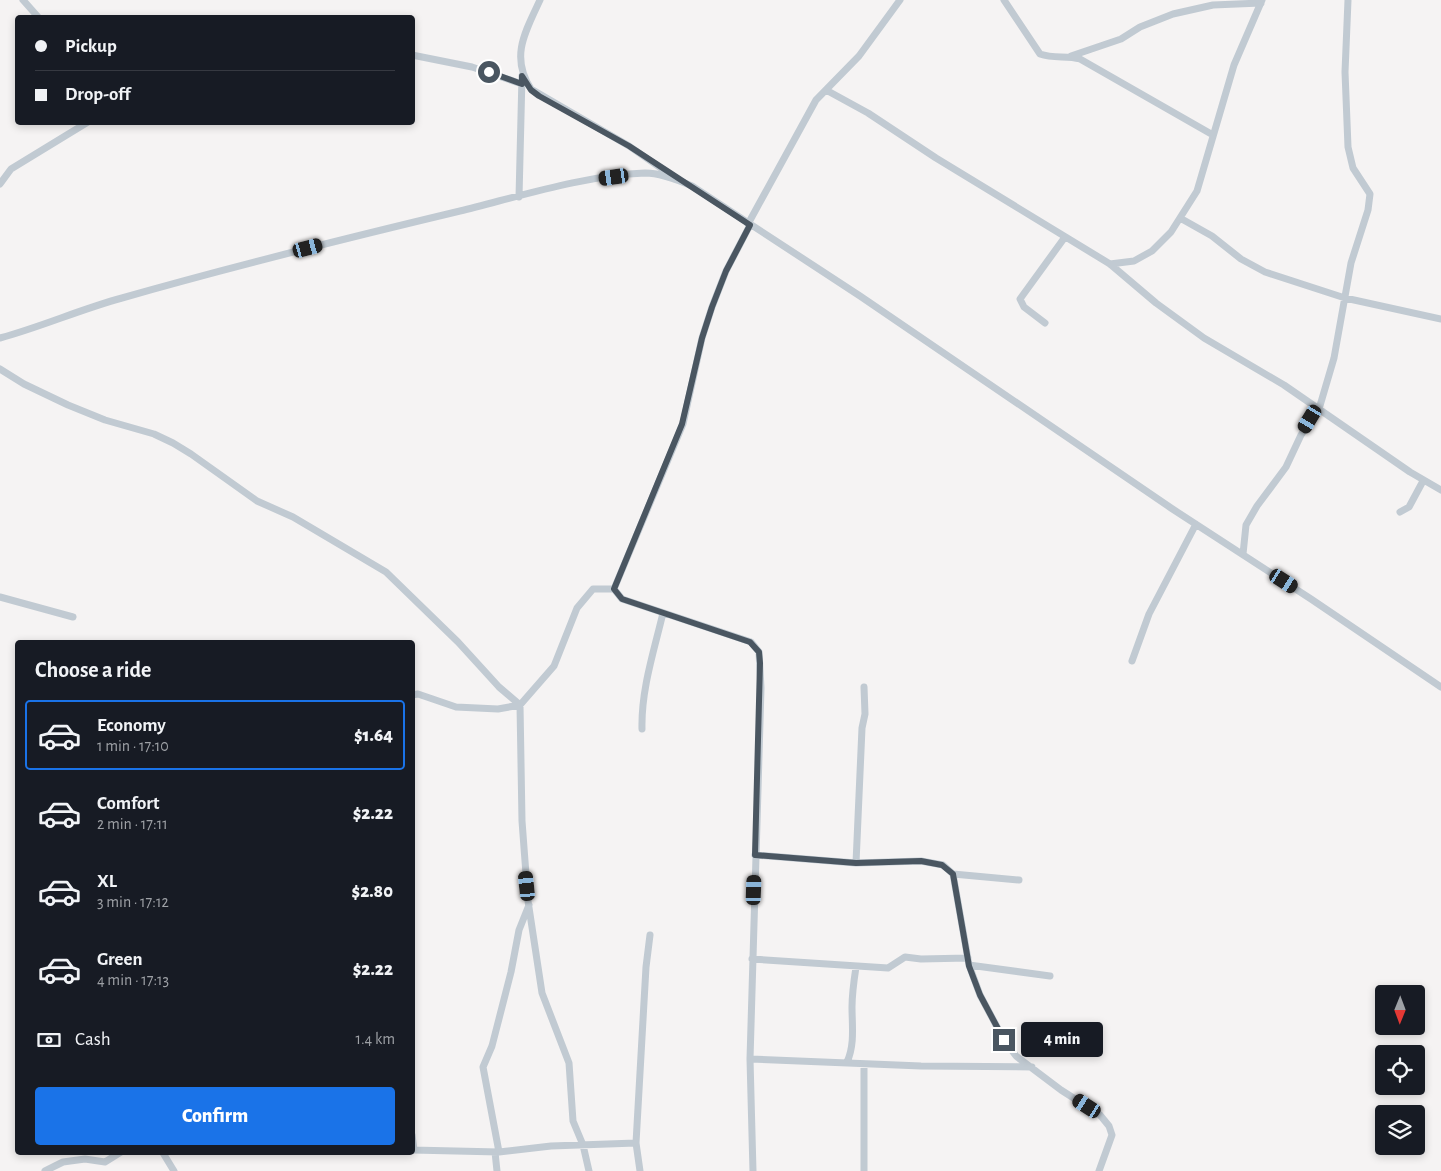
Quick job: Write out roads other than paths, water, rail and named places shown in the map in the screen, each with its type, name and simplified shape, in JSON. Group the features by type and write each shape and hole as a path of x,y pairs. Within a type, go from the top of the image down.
{"street":[{"path":"23,0 36,15"},
{"path":"520,197 522,80 520,51 540,0"},
{"path":"614,589 682,424 702,338 726,271 816,100 859,56 900,0"},
{"path":"1004,0 1040,54 1052,57 1070,56 1121,39 1140,27 1173,14 1213,5 1262,2 1234,65 1197,191 1180,218 1152,251 1134,261 1110,264"},
{"path":"1242,554 1246,525 1257,506 1286,466 1301,435 1319,408 1329,379 1351,263 1368,210 1370,194 1353,168 1348,147 1345,72 1348,0"},
{"path":"415,56 472,66 522,80 539,96 629,146 677,180"},
{"path":"1070,56 1080,59 1213,135"},
{"path":"826,90 868,113 936,158 1110,264 1156,303 1204,338 1239,357 1319,408 1423,481 1441,490"},
{"path":"0,184 12,169 68,137 84,125"},
{"path":"0,338 120,298 328,242 596,179 647,173 677,180 692,186 860,296 1196,524 1441,687"},
{"path":"1180,218 1212,236 1241,259 1265,272 1345,298 1441,319"},
{"path":"1045,323 1024,307 1020,299 1064,237"},
{"path":"0,369 24,384 68,405 105,420 154,434 173,443 257,501 293,517 386,572 458,642 499,687 520,705 522,821 529,905 542,993 569,1063 573,1121 583,1145 589,1171"},
{"path":"1400,512 1409,507 1423,481"},
{"path":"1132,661 1149,614 1196,524"},
{"path":"415,694 456,707 498,709 520,705 554,666 577,608 593,589 614,589"},
{"path":"614,589 622,599 750,642 759,652 761,688 750,1058 753,1171"},
{"path":"0,597 73,617"},
{"path":"642,730 641,716 647,680 663,613"},
{"path":"856,863 862,728 865,714 864,686"},
{"path":"755,855 856,863 921,861 942,865 953,874 1019,880"},
{"path":"953,874 968,962 980,995 1004,1040 1016,1056 1061,1090 1100,1115 1109,1126 1112,1135 1099,1171"},
{"path":"497,1171 497,1152 483,1067 492,1046 511,972 519,930 529,905"},
{"path":"640,1171 636,1143 646,967 650,934"},
{"path":"752,959 888,968 905,957 968,962 1050,976"},
{"path":"847,1062 851,1053 853,1031 852,1005 856,967"},
{"path":"750,1058 864,1064 1032,1067"},
{"path":"864,1064 864,1171"},
{"path":"415,1150 497,1152 551,1146 636,1143"},
{"path":"45,1171 63,1162 85,1159 105,1162 117,1155"},
{"path":"163,1155 174,1171"}]}
